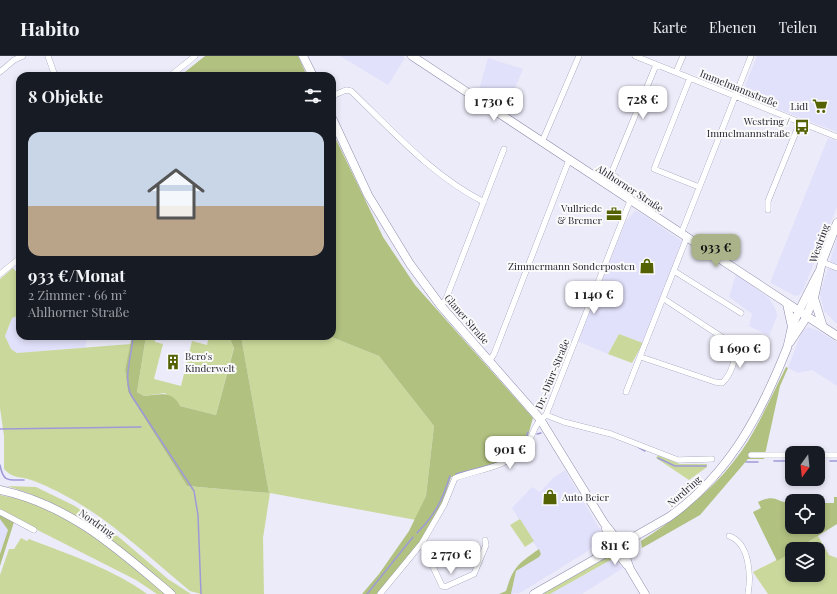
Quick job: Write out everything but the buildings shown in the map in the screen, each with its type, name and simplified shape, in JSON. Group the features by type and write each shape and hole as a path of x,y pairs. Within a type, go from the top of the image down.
{"street":[{"path":"0,72 14,60 23,56"},
{"path":"48,56 54,72"},
{"path":"175,72 195,56"},
{"path":"303,56 310,72"},
{"name":"Ahlhorner Straße","path":"412,56 837,336"},
{"path":"542,142 578,56"},
{"name":"Immelmannstraße","path":"635,56 736,95 837,137"},
{"path":"676,72 682,56"},
{"path":"626,392 664,299 699,187 751,56"},
{"path":"616,177 611,174 656,65"},
{"path":"690,78 654,170 699,187"},
{"path":"336,94 346,90 351,91 421,159 467,193 484,202"},
{"path":"768,210 768,201 800,122"},
{"name":"Glaner Straße","path":"336,127 368,195 414,269 441,306 543,417 645,594"},
{"path":"441,306 446,299 504,149"},
{"path":"490,360 494,354 570,160"},
{"name":"Dr.-Dürr-Straße","path":"380,594 422,543 444,505 455,478 494,467 509,460 526,446 535,425 543,417 630,200"},
{"name":"Westring","path":"802,314 837,223"},
{"path":"0,274 16,261"},
{"path":"821,266 837,268"},
{"name":"Westring","path":"802,314 814,298 821,266"},
{"path":"674,271 741,313"},
{"path":"814,298 823,327"},
{"path":"641,357 715,382 722,383 727,378 736,353 734,345 664,299"},
{"path":"787,304 792,327"},
{"name":"Nordring","path":"787,346 792,327 802,314"},
{"name":"Nordring","path":"534,594 669,517 687,504 722,469 738,448 753,421 802,314"},
{"path":"543,417 611,434 678,460 712,459"},
{"path":"751,455 785,455"},
{"path":"825,455 837,455"},
{"name":"Nordring","path":"0,490 45,503 76,519 116,548 171,594"},
{"path":"0,512 34,530"},
{"path":"730,536 735,538 742,547 750,567 748,594"},
{"path":"422,543 442,586 445,587 474,574 486,545 485,540"}],"shaded area":[{"path":"340,56 402,56 405,58 388,85"},
{"path":"757,56 837,56 837,132 744,96 742,93"},
{"path":"488,58 523,69 505,112 478,93"},
{"path":"828,138 837,141 837,207 803,290 799,295 795,296 771,283 771,280"},
{"path":"635,211 639,212 682,241 643,343 619,334 608,354 577,341 626,221"},
{"path":"837,238 837,324 824,311 820,294"},
{"path":"736,274 769,298 776,310 777,316 769,336 749,326 752,314 729,297"},
{"path":"16,316 16,340 86,340 85,348 17,353 11,349 5,336 12,318"},
{"path":"808,327 817,330 837,342 837,386 812,370 798,373 788,368 802,331"},
{"path":"565,470 605,538 604,541 520,593 511,594 516,571 541,554 512,508 532,487 540,492 553,478"},
{"path":"0,519 8,530 0,554"},
{"path":"614,558 623,568 582,594 550,594"}],"green space":[{"path":"205,56 298,56 305,72 185,72"},
{"path":"336,139 383,237 415,285 533,418 526,441 518,451 510,457 491,466 451,477 442,505 421,540 379,594 362,594 379,574 409,531 426,496 434,426 379,356 336,339"},
{"path":"13,268 16,271 16,316 12,318 5,336 11,349 17,353 131,344 125,370 128,392 187,486 269,493 242,340 336,339 379,356 434,426 426,496 416,520 270,493 263,538 264,594 201,594 190,591 120,532 91,511 40,483 12,475 4,469 4,436 0,408 0,279"},
{"path":"619,334 643,343 632,363 608,354"},
{"path":"131,340 145,340 137,392 144,396 159,394 169,395 177,401 180,406 216,415 234,348 231,340 242,340 269,493 187,486 128,392 125,370"},
{"path":"145,340 155,340 155,342 163,344 154,379 181,386 192,341 207,345 208,340 231,340 234,347 216,415 180,406 165,393 144,396 137,392"},
{"path":"786,367 788,368 780,386 764,459 748,459 700,515 642,548 641,541 690,506 733,463 755,429"},
{"path":"658,455 680,464 707,464 707,467 689,480 656,458"},
{"path":"7,486 36,487 75,506 120,538 168,579 191,594 176,594 117,545 77,517 55,505"},
{"path":"0,495 39,505 76,525 107,547 165,594 157,594 136,580 0,511"},
{"path":"834,497 837,497 837,524 825,532 825,503 834,503"},
{"path":"773,498 785,502 785,534 821,534 808,542 785,542 785,556 777,561 753,512 761,508 758,502 764,499"},
{"path":"0,514 14,522 0,566 0,554 8,530 0,519"},
{"path":"520,519 534,541 525,547 510,525"},
{"path":"818,536 821,542 808,542"},
{"path":"21,538 27,541 29,539 90,563 120,577 147,594 0,594 0,575 9,549 14,549"},
{"path":"825,548 829,555 837,558 837,594 768,594 753,572 785,556 785,582 825,582"},
{"path":"539,549 541,554 539,557 516,571 511,594 499,594 506,591 511,576 518,566"},
{"path":"608,557 614,558 550,594 542,594"}],"waterway":[{"path":"132,340 128,373 131,395 194,491 198,515 201,594"},
{"path":"0,429 141,427"},
{"path":"507,458 524,443 528,432"},
{"path":"537,434 541,433"},
{"path":"638,447 645,451"},
{"path":"658,458 675,466 706,466"},
{"path":"774,461 785,461"},
{"path":"830,461 837,461"},
{"path":"746,462 758,462"},
{"path":"456,474 494,464"},
{"path":"0,465 1,471 7,479 24,480"},
{"path":"417,533 429,520 437,507 450,476"},
{"path":"367,594 413,537"}],"place":[{"name":"Lidl","path":"820,106"},
{"name":"Westring / Immelmannstraße","path":"802,127"},
{"name":"Vullriede & Bremer","path":"614,214"},
{"name":"Zimmermann Sonderposten","path":"647,266"},
{"name":"Bero's Kinderwelt","path":"173,362"},
{"name":"Auto Beier","path":"550,497"}]}
